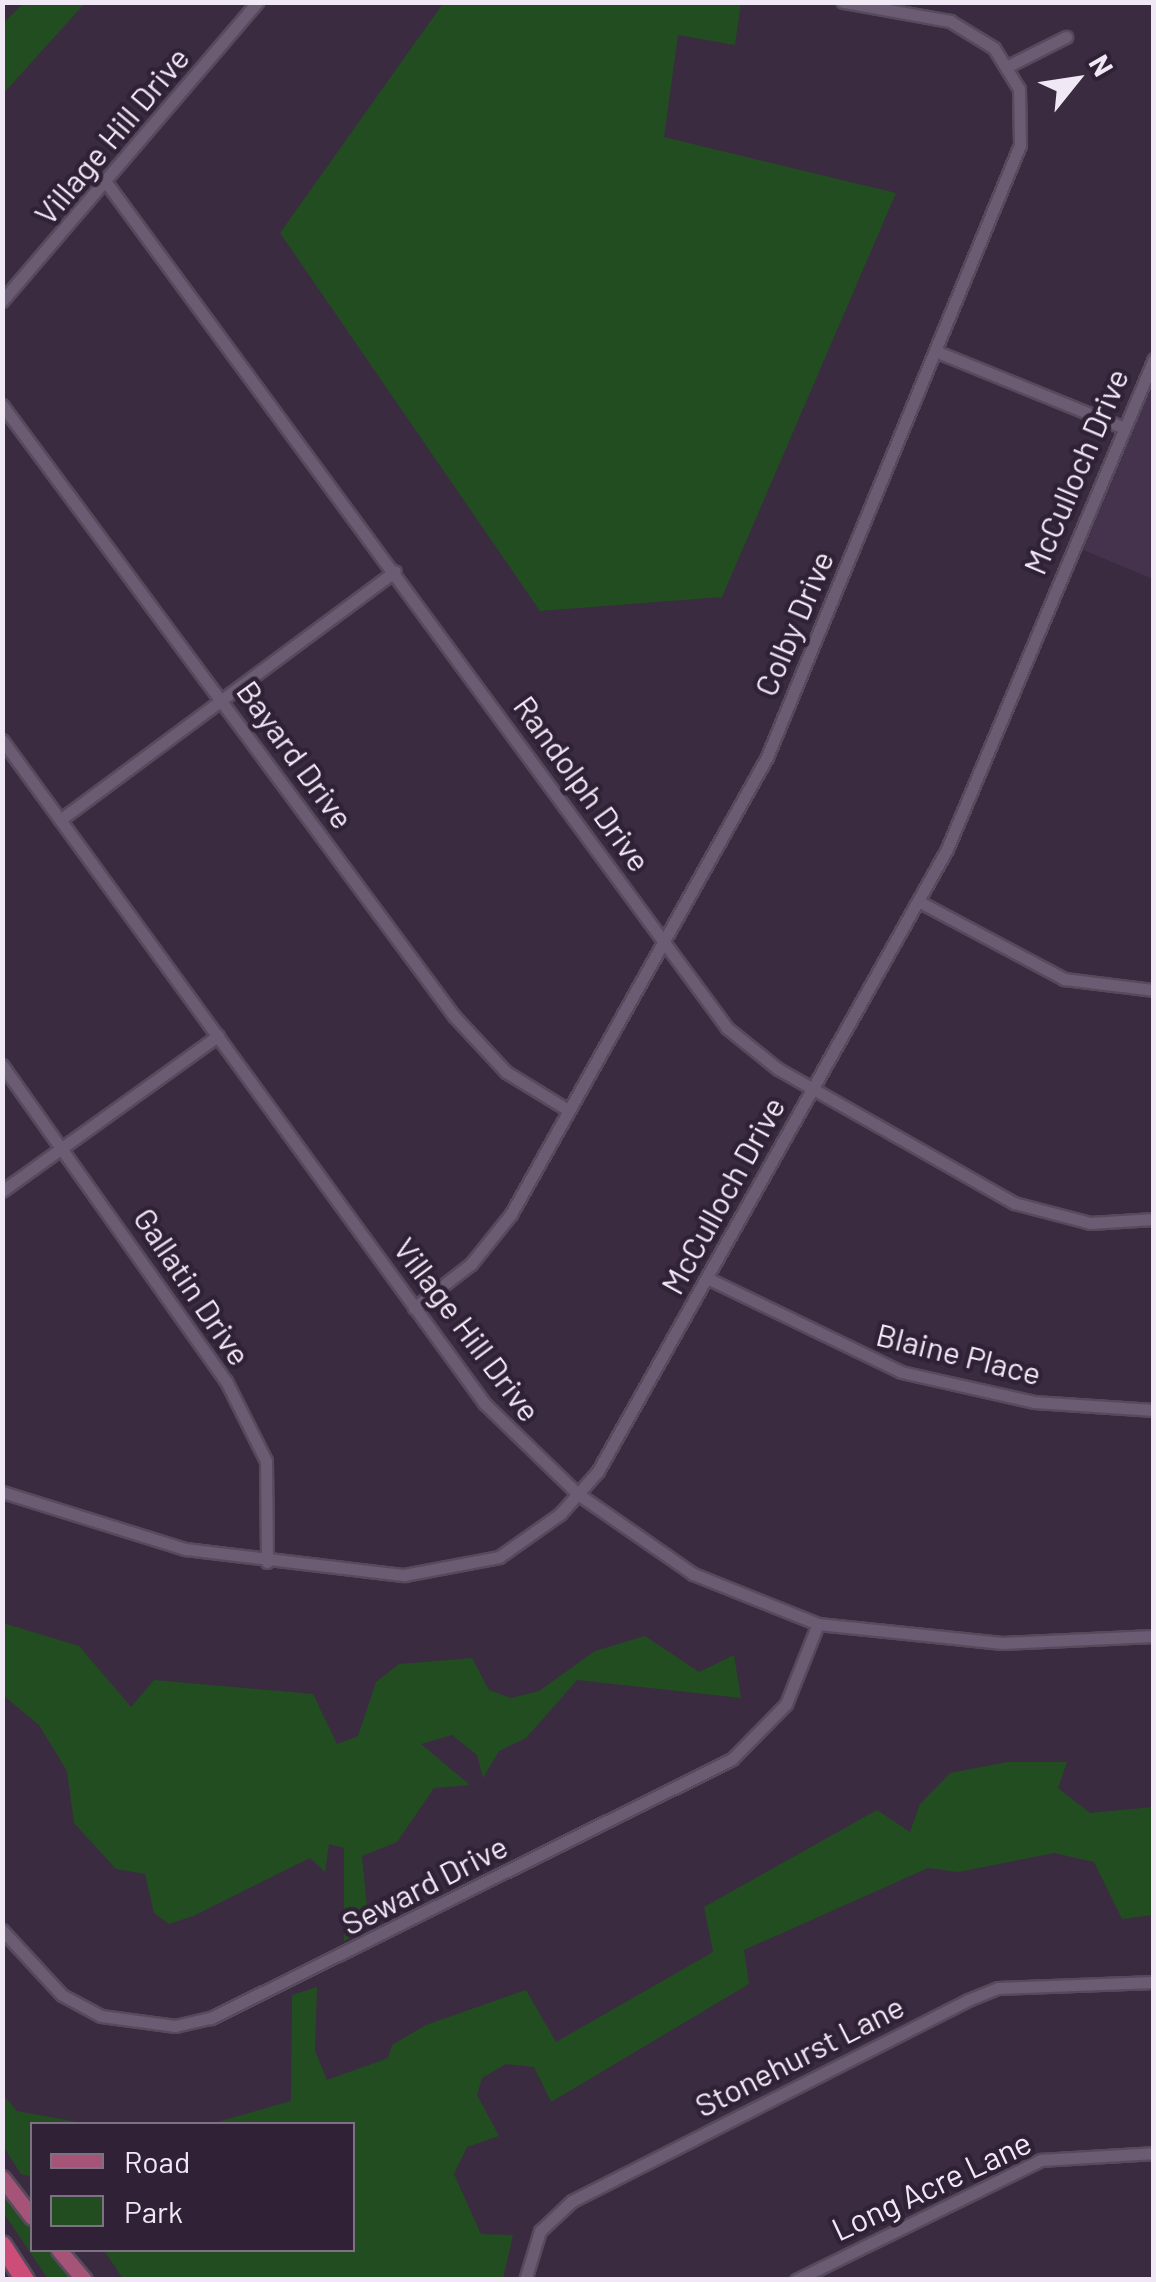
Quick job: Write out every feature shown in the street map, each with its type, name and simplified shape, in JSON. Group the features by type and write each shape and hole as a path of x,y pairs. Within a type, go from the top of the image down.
{"highway":[{"path":"2,2245 25,2280"}],"main road":[{"path":"2,2178 30,2214"},
{"path":"60,2252 84,2280"}],"street":[{"name":"Village Hill Drive","path":"2,301 108,185 257,2"},
{"path":"843,2 950,21 1008,66 1066,37"},
{"name":"Colby Drive","path":"414,1308 492,1241 767,757 1020,146 1022,106 1008,66"},
{"name":"Randolph Drive","path":"108,185 727,1028 810,1088 1014,1204 1090,1223 1154,1220"},
{"path":"936,351 1120,426"},
{"name":"McCulloch Drive","path":"2,1492 185,1550 404,1575 471,1568 538,1534 578,1494 709,1278 810,1088 918,901 1120,426 1154,359"},
{"name":"Bayard Drive","path":"2,405 454,1016 506,1072 568,1110"},
{"path":"60,820 395,571"},
{"name":"Village Hill Drive","path":"2,740 414,1308 514,1438 578,1494 693,1574 818,1624 1002,1643 1154,1636"},
{"path":"918,901 1064,980 1154,990"},
{"path":"2,1190 218,1036"},
{"name":"Gallatin Drive","path":"2,1065 198,1336 266,1462 267,1562"},
{"name":"Blaine Place","path":"709,1278 901,1372 1034,1402 1154,1410"},
{"name":"Seward Drive","path":"2,1930 52,1986 101,2016 176,2026 211,2018 732,1759 786,1704 818,1624"},
{"name":"Stonehurst Lane","path":"525,2280 540,2231 572,2201 968,2000 998,1988 1154,1982"},
{"name":"Long Acre Lane","path":"796,2280 1040,2160 1154,2153"}],"shaded area":[{"path":"1153,384 1153,579 1083,550"}],"green space":[{"path":"444,2 741,3 735,45 678,35 664,137 896,193 722,597 540,611 280,233"},
{"path":"24,3 85,3 3,94 3,23"},
{"path":"3,1623 79,1646 131,1707 154,1680 313,1694 337,1744 358,1736 376,1682 399,1664 472,1658 489,1690 511,1698 539,1691 595,1651 645,1636 699,1672 734,1655 741,1698 577,1680 526,1738 499,1751 483,1778 477,1755 452,1735 421,1744 470,1785 434,1788 397,1842 362,1856 369,1926 344,1941 344,1848 329,1844 325,1872 310,1858 169,1924 154,1913 145,1874 116,1869 74,1823 67,1771 39,1725 3,1695"},
{"path":"1007,1762 1067,1762 1058,1788 1090,1813 1153,1807 1153,1915 1122,1919 1094,1862 1054,1853 958,1872 928,1868 744,1950 749,1984 551,2102 534,2067 506,2064 482,2078 477,2095 499,2136 467,2147 454,2174 481,2234 513,2235 503,2279 123,2279 105,2252 355,2252 355,2122 217,2122 291,2101 292,1995 317,1987 315,2051 327,2080 388,2058 392,2045 426,2025 526,1990 556,2042 713,1952 704,1907 877,1810 910,1832 920,1804 950,1773"},
{"path":"2,2094 17,2111 77,2122 30,2122 30,2176 21,2174 3,2146"},
{"path":"2,2194 30,2228 30,2252 51,2252 74,2279 48,2279 3,2212"}]}
